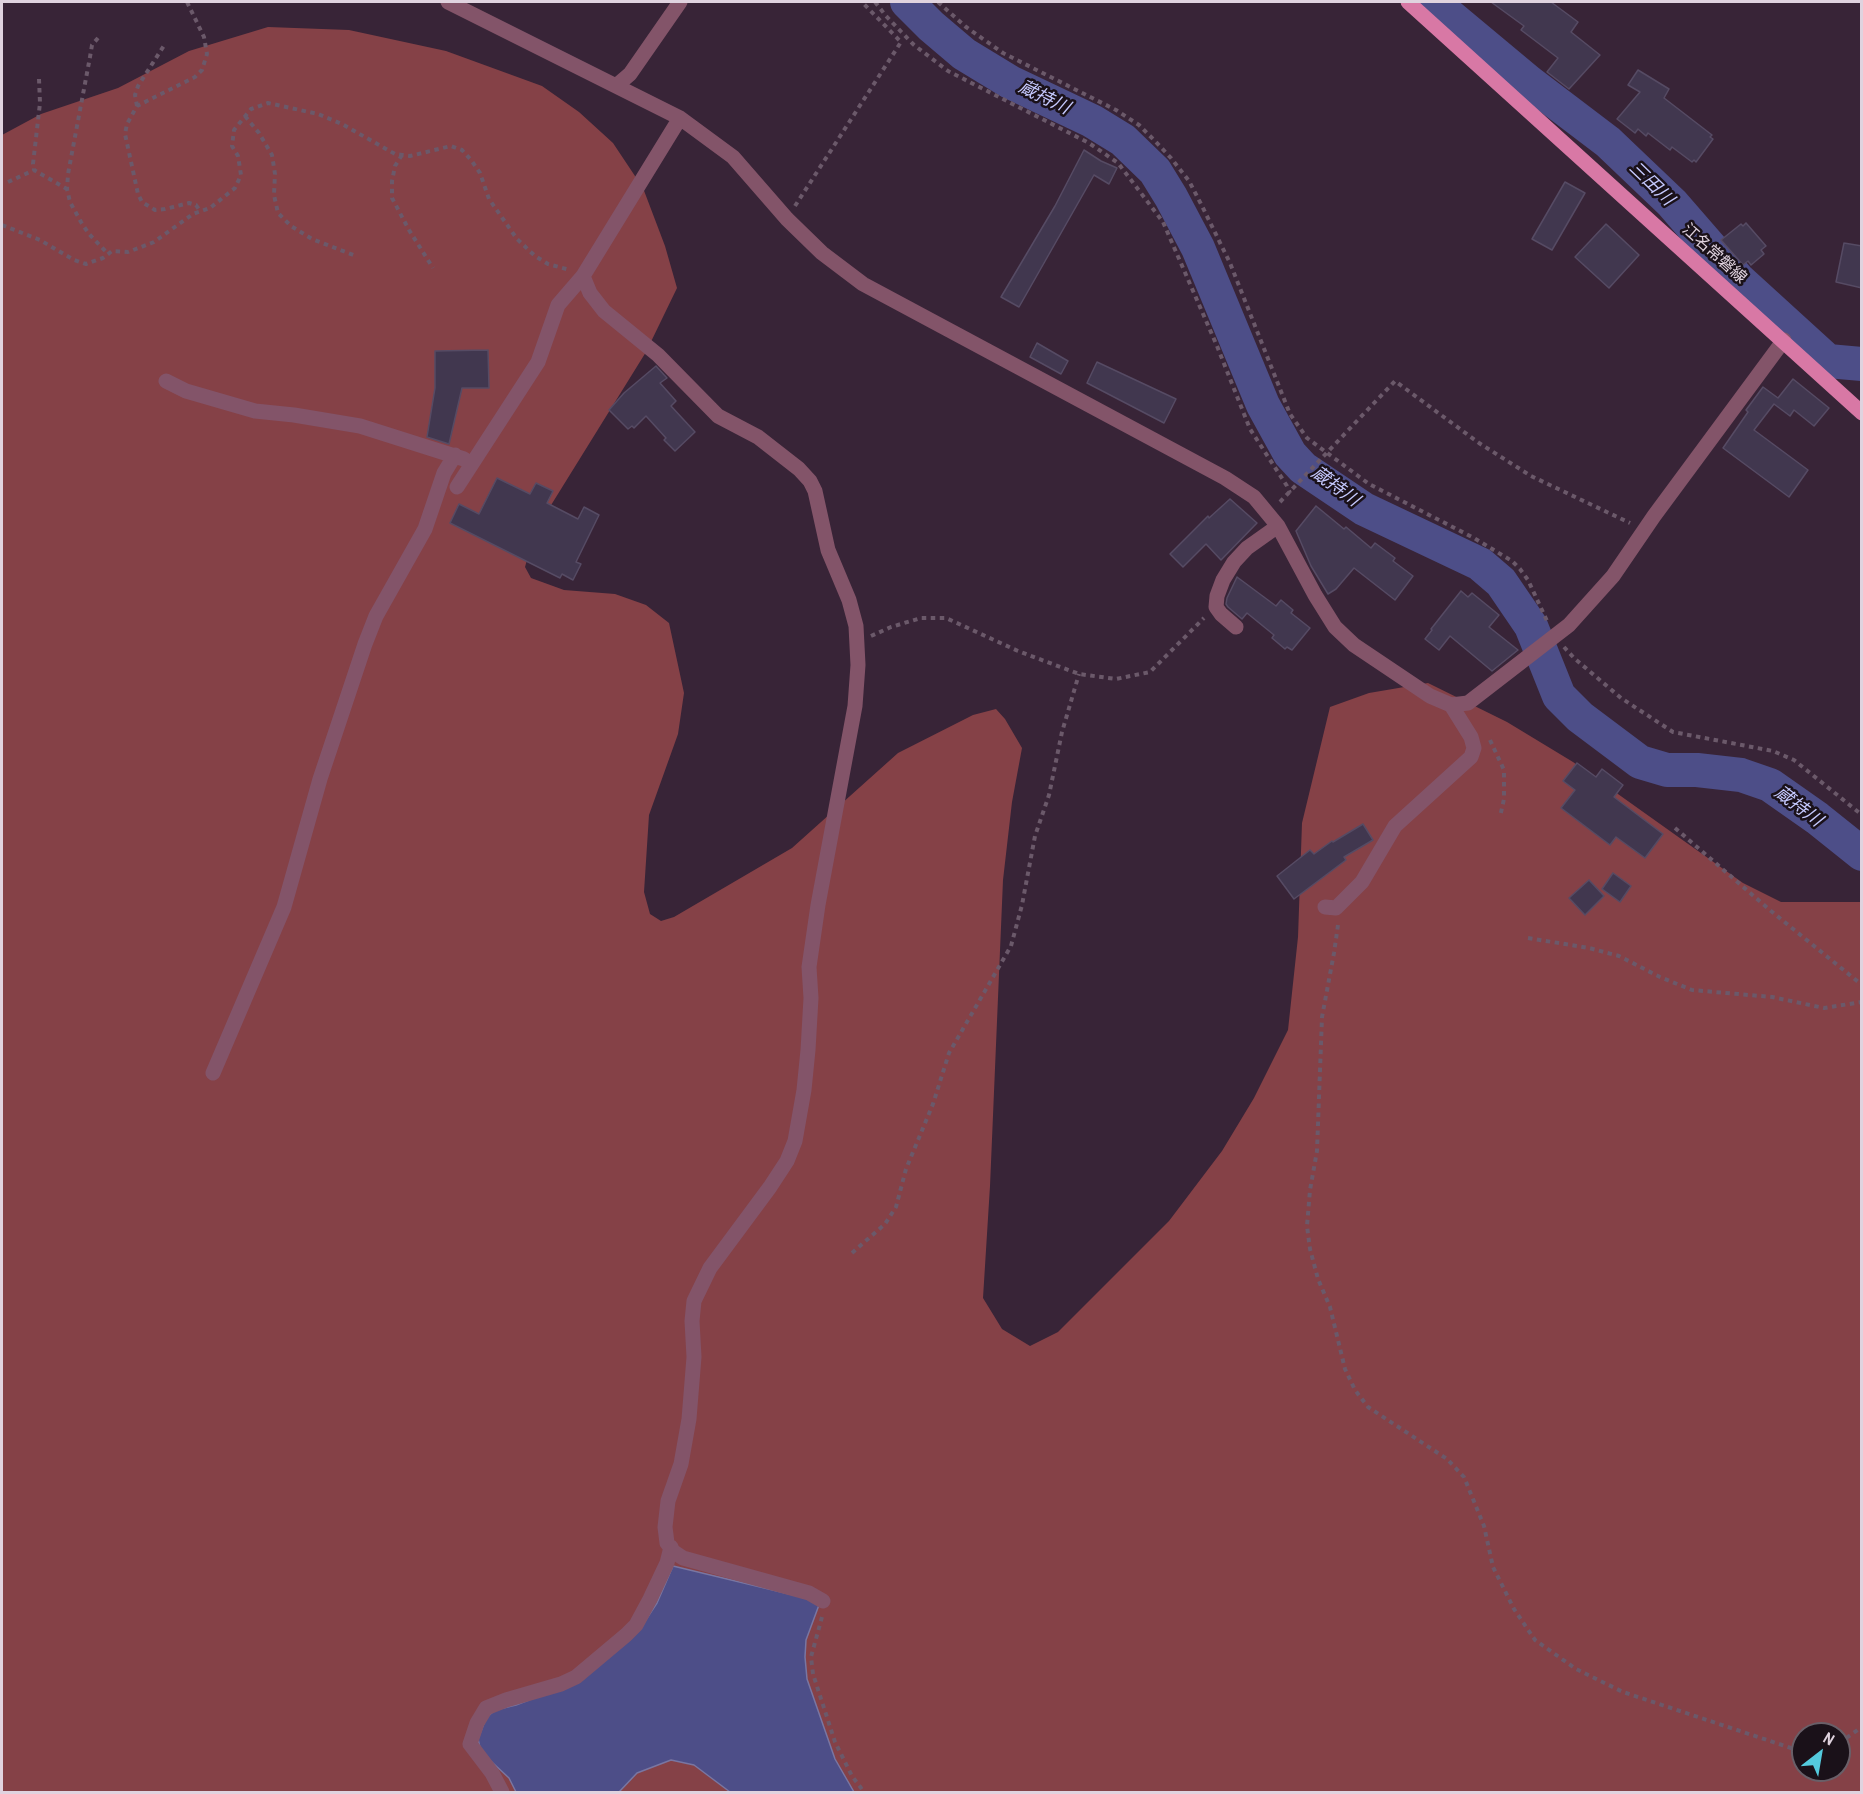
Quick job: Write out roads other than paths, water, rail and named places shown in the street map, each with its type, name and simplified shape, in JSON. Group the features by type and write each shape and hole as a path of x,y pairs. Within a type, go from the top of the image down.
{"main road":[{"name":"江名常磐線","path":"1408,2 1862,413"}],"street":[{"path":"448,2 680,118 733,157 787,219 822,253 863,284 1226,478 1254,497 1278,526 1335,627 1354,645 1430,696 1451,705 1468,703 1569,625 1613,576 1784,340"},
{"path":"616,86 630,74 680,2"},
{"path":"457,487 538,362 558,305 583,276 680,118"},
{"path":"583,276 590,292 604,311 671,368 718,416 758,437 781,454 810,481 815,491 828,550 849,600 856,626 858,665 855,706 818,905 809,967 811,998 808,1050 795,1141 787,1161 770,1187 710,1268 694,1301 692,1321 694,1357 689,1419 681,1464 668,1501 665,1527 667,1543 683,1558 809,1593 823,1601"},
{"path":"166,381 186,391 255,411 360,426 472,462"},
{"path":"213,1073 284,907 329,750 372,625 425,529 444,473 455,455"},
{"path":"1236,627 1216,607 1223,580 1234,562 1247,548 1278,526"},
{"path":"1330,907 1362,882 1395,826 1470,757 1474,748 1471,736 1451,705"},
{"path":"502,1792 492,1773 470,1744 472,1732 486,1708 576,1677 626,1635 636,1624 650,1599 667,1563 670,1547"}],"waterway":[{"name":"蔵持川","path":"907,2 964,54 1010,82 1092,121 1123,140 1155,171 1198,248 1263,405 1290,454 1303,468 1364,509 1480,564 1501,582 1531,626 1559,696 1580,717 1640,762 1667,770 1697,770 1741,775 1770,785 1817,818 1862,854"},
{"name":"三田川","path":"1433,2 1529,82 1608,142 1672,203 1738,279 1828,361 1862,364"}]}
